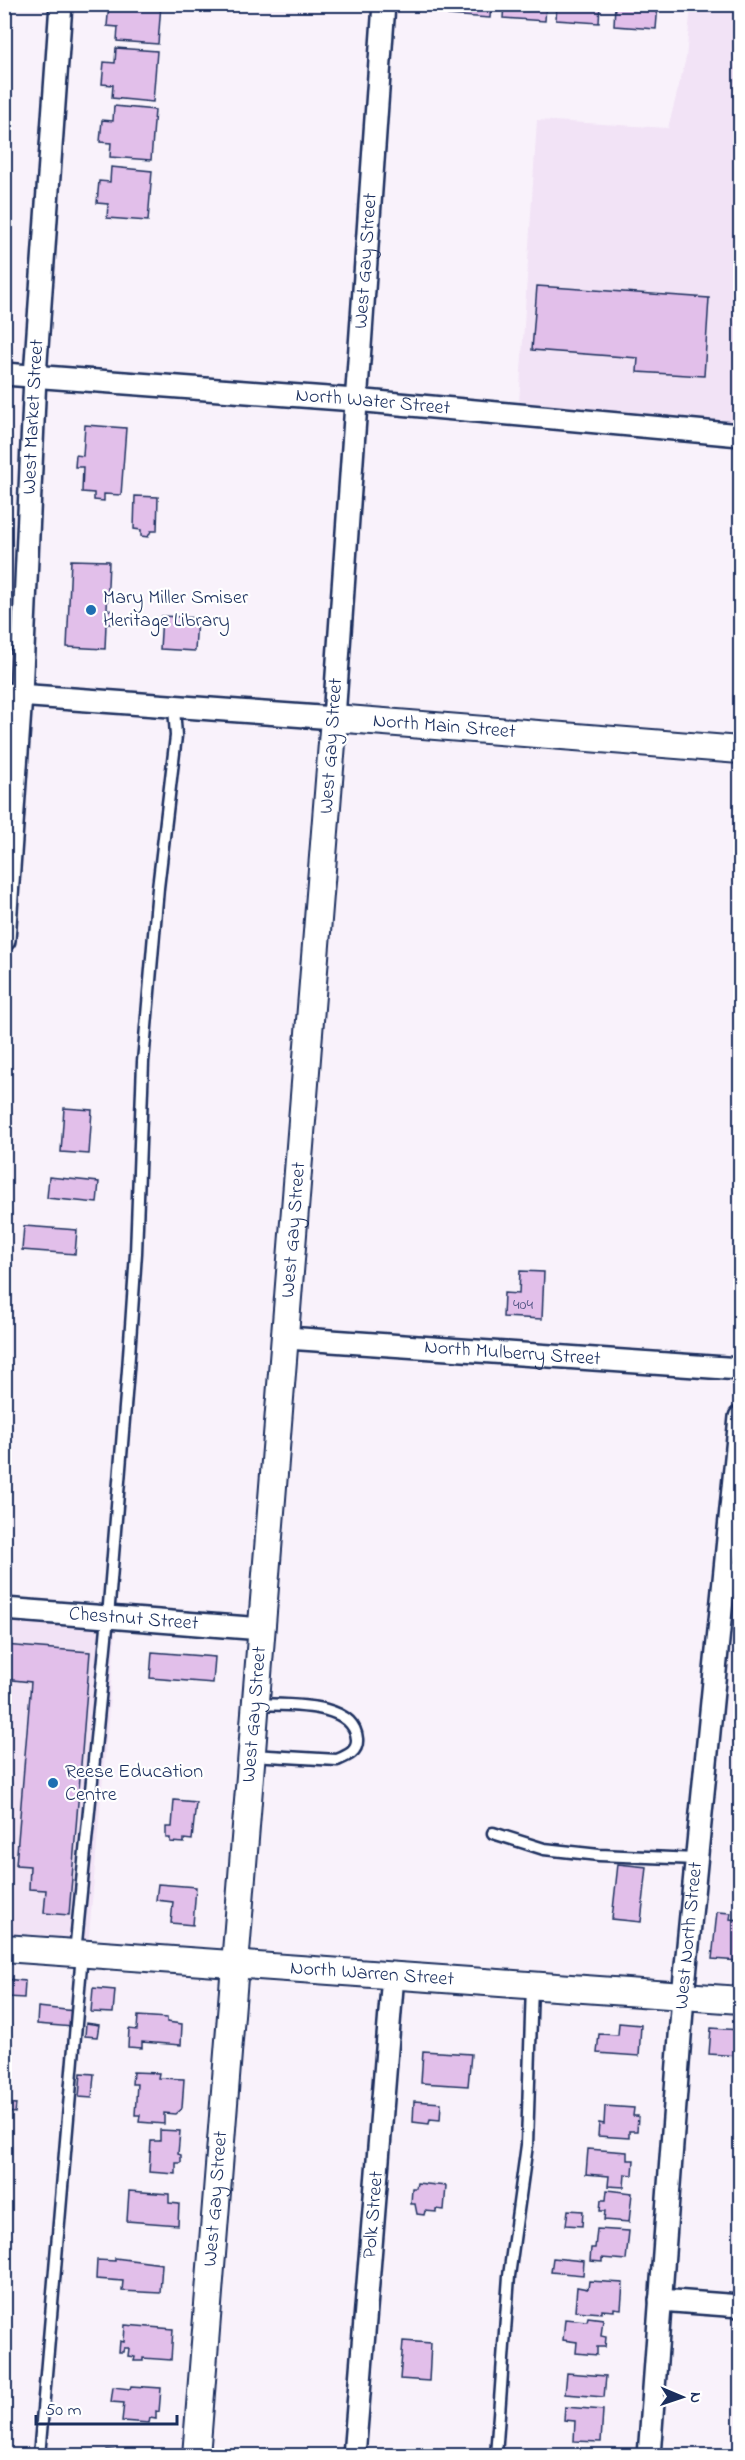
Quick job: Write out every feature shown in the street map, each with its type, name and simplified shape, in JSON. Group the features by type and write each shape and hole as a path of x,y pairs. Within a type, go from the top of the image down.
{"street":[{"name":"West Market Street","path":"4,940 13,694 61,4"},
{"name":"West Gay Street","path":"196,2456 233,1965 286,1338 334,718 384,4"},
{"name":"North Water Street","path":"4,374 355,400 741,435"},
{"name":"North Main Street","path":"13,694 741,750"},
{"name":"North Mulberry Street","path":"286,1338 741,1369"},
{"name":"West North Street","path":"649,2456 683,1996 741,1417"},
{"name":"Chestnut Street","path":"4,1609 262,1629"},
{"name":"North Warren Street","path":"4,1948 741,2000"},
{"name":"Polk Street","path":"354,2456 393,1975"},
{"path":"660,2300 741,2306"}],"lane":[{"path":"39,2456 78,1954 108,1617 136,1253 143,1062 158,888 176,736 174,707"},
{"path":"252,1755 337,1760 350,1755 357,1744 356,1729 345,1717 328,1709 256,1704"},
{"path":"493,1833 544,1850 696,1859"},
{"path":"496,2456 510,2276 527,2145 532,1985"}],"shaded area":[{"path":"691,5 740,5 740,422 519,403 537,120 668,128 686,58"},
{"name":"Reese Education Centre","path":"4,1618 116,1628 88,1946 5,1938"}],"building":[{"path":"109,4 161,4 158,44 117,41 118,27 107,26"},
{"path":"449,4 491,4 490,18 448,15"},
{"path":"504,4 546,4 545,21 503,18"},
{"path":"557,4 600,4 599,23 556,20"},
{"path":"615,4 658,4 656,29 614,26"},
{"path":"116,48 157,51 153,102 112,98 113,85 102,84 104,62 115,63"},
{"path":"114,106 155,110 151,160 110,157 111,143 100,142 102,120 113,121"},
{"path":"111,167 152,171 148,221 107,218 108,204 97,203 99,181 110,182"},
{"path":"537,286 709,298 704,376 637,372 638,358 532,350"},
{"path":"85,425 126,428 121,495 104,494 104,501 94,500 94,493 82,492 83,467 75,467 76,455 83,456"},
{"path":"135,496 158,497 157,531 151,531 148,537 141,536 141,530 134,529"},
{"path":"71,560 109,561 107,610 114,611 113,624 106,624 105,649 67,647"},
{"path":"162,616 197,618 195,651 160,649"},
{"path":"64,1108 92,1110 89,1154 61,1152"},
{"path":"49,1177 99,1182 97,1203 47,1198"},
{"path":"24,1226 77,1230 75,1254 22,1250"},
{"path":"520,1271 544,1272 542,1319 503,1317 504,1293 519,1294"},
{"path":"4,1645 90,1652 69,1915 44,1913 46,1890 29,1889 30,1866 16,1865 31,1682 4,1679"},
{"path":"152,1652 215,1657 213,1683 150,1678"},
{"path":"174,1800 196,1802 192,1840 184,1839 184,1843 170,1842 170,1838 166,1838 166,1827 172,1827"},
{"path":"618,1864 647,1867 641,1922 612,1919"},
{"path":"158,1884 196,1887 193,1925 171,1923 173,1902 156,1900"},
{"path":"717,1912 731,1913 730,1919 740,1920 740,1961 712,1959"},
{"path":"4,1976 5,1979 25,1981 24,1998 8,1997 7,2007 4,2007"},
{"path":"93,1988 115,1990 113,2013 91,2012"},
{"path":"38,2007 75,2011 73,2027 37,2024"},
{"path":"138,2016 167,2018 167,2022 182,2024 181,2045 142,2042 142,2048 128,2047 129,2029 137,2030"},
{"path":"86,2023 99,2025 97,2037 85,2036"},
{"path":"619,2023 641,2025 639,2056 597,2053 599,2034 618,2035"},
{"path":"4,2028 11,2028 8,2066 4,2066"},
{"path":"711,2028 740,2030 740,2056 709,2054"},
{"path":"423,2051 471,2054 468,2086 421,2083"},
{"path":"133,2072 159,2073 158,2078 184,2079 182,2108 175,2114 164,2113 164,2124 139,2122 140,2115 135,2115 137,2084 132,2084"},
{"path":"81,2073 94,2074 92,2098 79,2097"},
{"path":"414,2101 441,2103 440,2120 430,2119 429,2124 413,2122"},
{"path":"4,2103 16,2104 15,2113 9,2112 8,2123 4,2122"},
{"path":"605,2106 634,2108 633,2116 638,2116 637,2131 629,2131 629,2138 598,2136 599,2123 604,2124"},
{"path":"160,2130 180,2131 178,2154 181,2155 181,2163 176,2163 176,2174 149,2172 151,2141 160,2141"},
{"path":"588,2149 627,2152 627,2160 634,2160 633,2175 625,2174 624,2187 608,2186 609,2176 586,2174"},
{"path":"417,2183 446,2186 444,2210 436,2209 436,2212 425,2211 424,2215 417,2214 415,2204 411,2204 412,2188 416,2188"},
{"path":"607,2190 632,2193 629,2222 604,2220 605,2211 600,2211 601,2200 606,2200"},
{"path":"129,2191 169,2194 169,2203 179,2204 178,2225 127,2221"},
{"path":"568,2210 583,2211 582,2226 566,2225"},
{"path":"597,2229 629,2231 626,2260 602,2258 602,2262 590,2261 591,2248 595,2248"},
{"path":"115,2258 162,2264 160,2293 122,2291 123,2281 96,2279 97,2260 115,2261"},
{"path":"553,2258 584,2261 583,2275 551,2272"},
{"path":"589,2281 623,2283 621,2309 602,2310 602,2313 575,2311 577,2287 588,2289"},
{"path":"588,2317 603,2319 601,2336 606,2337 605,2347 597,2347 597,2355 576,2353 577,2342 563,2340 565,2319 587,2321"},
{"path":"125,2325 173,2329 171,2360 143,2358 143,2361 134,2361 135,2357 128,2356 129,2348 124,2348 123,2352 119,2352 120,2341 124,2342"},
{"path":"403,2341 431,2343 429,2381 400,2379"},
{"path":"567,2373 606,2376 604,2397 565,2394"},
{"path":"131,2386 161,2388 159,2412 156,2411 156,2419 150,2418 149,2423 122,2421 124,2403 111,2402 113,2387 130,2389"},
{"path":"565,2407 603,2410 601,2442 574,2441 575,2421 564,2420"},
{"path":"107,2450 157,2454 156,2456 106,2456"},
{"path":"22,2452 34,2453 33,2456 14,2456 22,2455"}],"place":[{"name":"Mary Miller Smiser Heritage Library","path":"91,610"},
{"name":"Reese Education Centre","path":"53,1783"}]}
